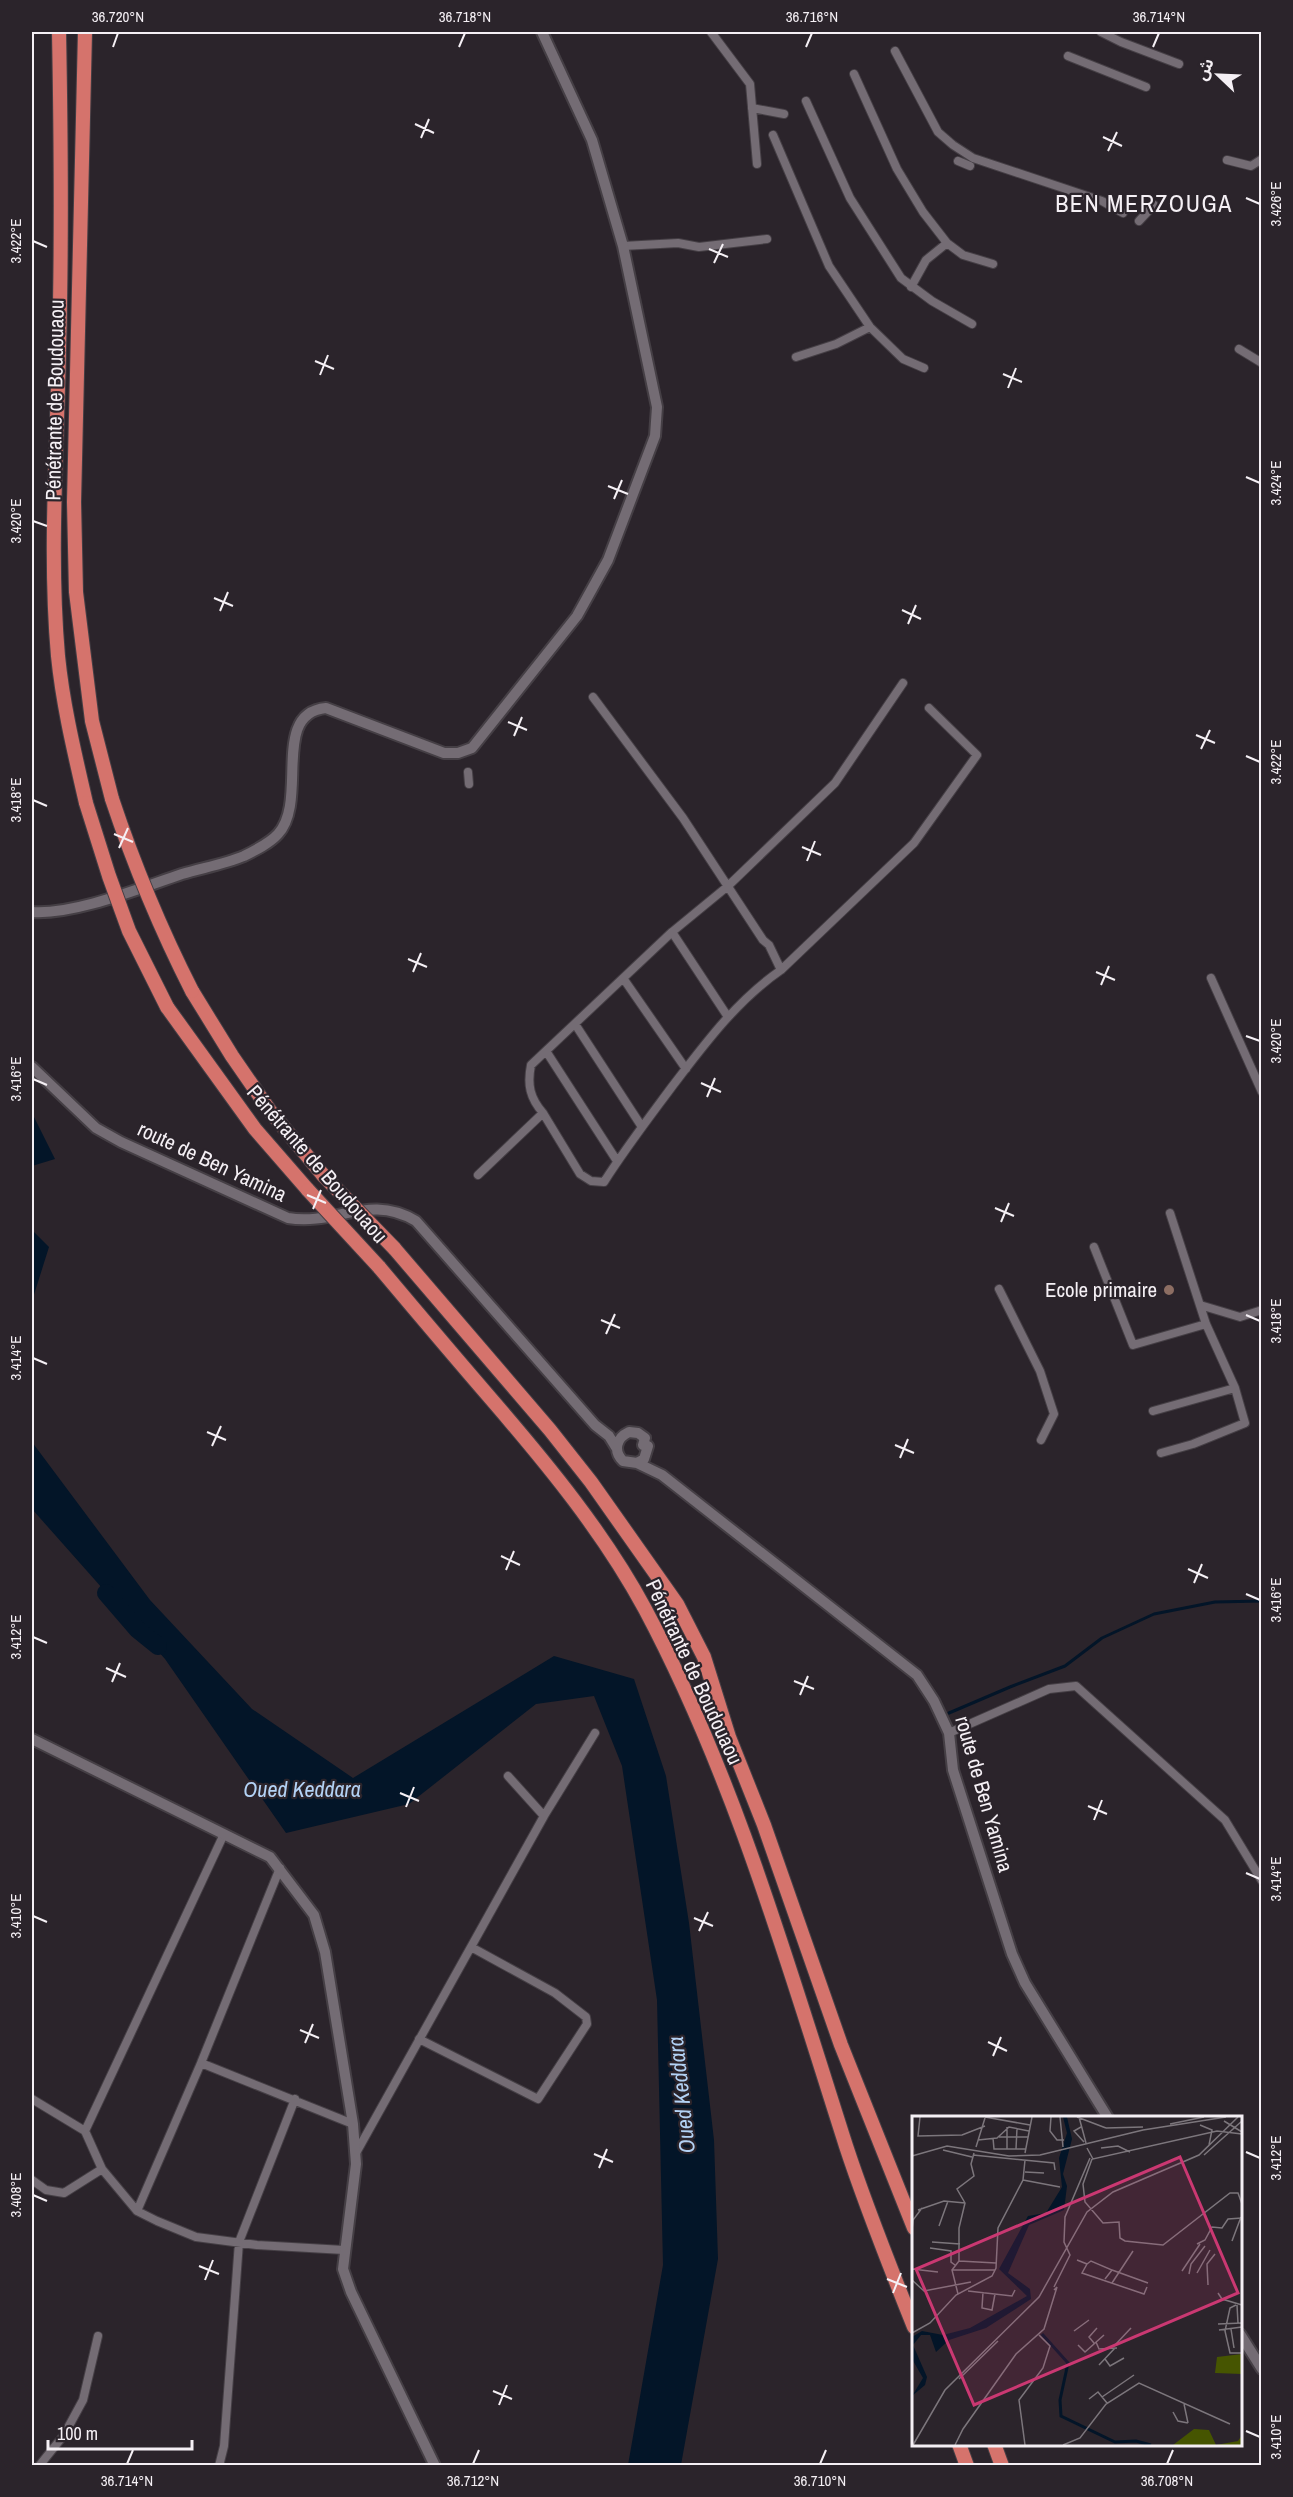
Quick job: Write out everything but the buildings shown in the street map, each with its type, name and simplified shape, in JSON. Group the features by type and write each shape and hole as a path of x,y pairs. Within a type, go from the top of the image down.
{"highway":[{"name":"Pénétrante de Boudouaou","path":"59,32 62,208 54,502 58,657 69,728 86,803 129,931 167,1007 255,1129 379,1267 532,1446 609,1550 644,1608 709,1747 742,1830 819,2054 846,2146 882,2248 912,2322"},
{"name":"Pénétrante de Boudouaou","path":"85,32 74,502 76,592 92,722 112,798 142,885 192,991 232,1056 270,1111 323,1175 394,1248 550,1430 591,1482 677,1604 704,1657 729,1737 764,1825 841,2046 912,2223"},
{"path":"958,2446 967,2466"},
{"path":"994,2446 1002,2466"}],"street":[{"path":"32,912 54,912 92,903 242,856 270,841 285,824 290,814 296,734 304,718 314,711 327,708 444,753 459,753 472,747 551,649 591,593 608,560 655,436 657,407 623,246 592,140 542,32"},
{"path":"711,32 750,84 757,164"},
{"path":"1101,32 1179,64"},
{"path":"895,51 938,132 953,146 973,158 1102,201 1124,213"},
{"path":"1068,56 1146,87"},
{"path":"854,75 897,169 923,212 947,243 963,255 993,264"},
{"path":"806,101 850,198 901,278 911,287 972,324"},
{"path":"752,108 784,114"},
{"path":"773,135 829,266 870,327 903,359 924,368"},
{"path":"1227,160 1251,166 1262,159"},
{"path":"958,161 970,166"},
{"path":"1139,221 1154,206"},
{"path":"623,246 678,243 699,248 767,239"},
{"path":"911,287 926,260 947,243"},
{"path":"796,357 836,344 870,327"},
{"path":"1239,349 1262,363"},
{"path":"903,682 835,783 728,886 672,932 531,1065 528,1083 534,1102 580,1174 591,1181 604,1182 712,1033 760,985 781,970 914,843 977,755 929,708"},
{"path":"593,697 682,818 763,940 769,945 781,970"},
{"path":"468,772 469,784"},
{"path":"672,932 728,1017"},
{"path":"624,978 686,1069"},
{"path":"1211,978 1262,1092"},
{"path":"575,1024 642,1127"},
{"path":"546,1051 617,1161"},
{"name":"route de Ben Yamina","path":"32,1067 96,1128 121,1142 282,1216 307,1220 379,1208 399,1212 417,1221 595,1425 609,1436 617,1449"},
{"path":"478,1175 543,1113"},
{"path":"1161,1453 1193,1444 1245,1423 1235,1388 1206,1323 1170,1213"},
{"path":"1094,1247 1133,1345 1206,1323"},
{"path":"999,1289 1040,1371 1054,1414 1041,1440"},
{"path":"1200,1305 1240,1317 1262,1310"},
{"path":"1153,1411 1235,1388"},
{"path":"595,1425 625,1434"},
{"path":"634,1432 645,1438 643,1445 648,1446 648,1451 644,1459 637,1463 624,1461 617,1449 618,1440 625,1434 634,1432"},
{"name":"route de Ben Yamina","path":"648,1451 662,1475"},
{"name":"route de Ben Yamina","path":"637,1463 662,1475 917,1675 934,1701 949,1733 953,1770 1012,1954 1025,1983 1107,2116"},
{"path":"949,1733 1049,1689 1076,1686 1225,1820 1262,1881"},
{"path":"355,2154 544,1816 595,1733"},
{"path":"32,1739 270,1857 314,1915 325,1952 353,2124 354,2187 343,2269 351,2292 435,2466"},
{"path":"508,1776 544,1816"},
{"path":"85,2131 224,1834"},
{"path":"137,2211 201,2063 280,1868"},
{"path":"420,2039 538,2099 587,2024 586,2017 555,1993 471,1947"},
{"path":"201,2063 296,2099 353,2124"},
{"path":"32,2099 85,2131 102,2169 137,2211 196,2237 344,2250"},
{"path":"219,2466 224,2446 239,2242 296,2099"},
{"path":"32,2180 46,2190 64,2193 102,2169"},
{"path":"39,2466 64,2435 83,2400 98,2336"},
{"path":"1242,2337 1262,2368"}],"water":[{"path":"32,1113 55,1159 32,1166"},
{"path":"32,1230 49,1247 32,1301"},
{"name":"Oued Keddara","path":"32,1442 150,1600 252,1709 353,1778 554,1656 634,1679 666,1776 689,1923 714,2140 718,2259 681,2465 628,2465 663,2265 657,2000 622,1766 594,1696 536,1704 409,1804 286,1833 165,1659 32,1509"}],"waterway":[{"name":"Oued Keddara","path":"106,1593 137,1629 158,1646"},
{"path":"949,1713 1065,1666 1102,1638 1154,1614 1215,1602 1262,1601"}],"place":[{"name":"Ecole primaire","path":"1169,1290"}],"district":[{"name":"BEN MERZOUGA","path":"1144,204"}]}
